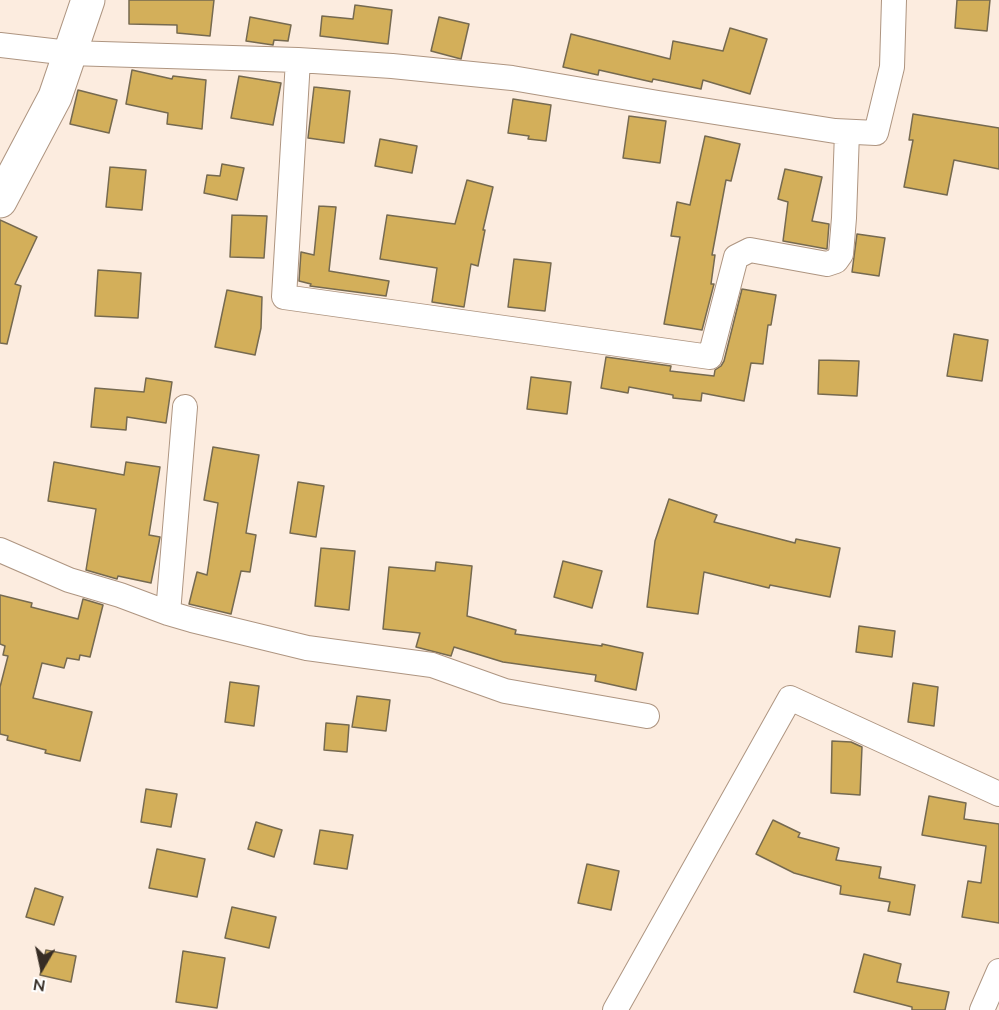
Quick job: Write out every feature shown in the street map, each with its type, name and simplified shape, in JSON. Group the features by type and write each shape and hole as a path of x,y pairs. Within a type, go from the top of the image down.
{"main road":[{"path":"0,201 55,97 88,0"}],"street":[{"path":"0,45 69,53 298,60 392,66 512,78 835,131 876,133 892,67 894,0"},
{"path":"298,60 284,297 710,357 736,257 750,250 827,264 836,261 840,254 844,218 847,132"},
{"path":"168,613 185,407"},
{"path":"0,550 69,580 120,595 168,613 308,648 432,665 505,691 647,716"},
{"path":"615,1010 790,698 999,794"},
{"path":"982,1010 997,983"}],"building":[{"path":"129,0 214,0 210,36 177,33 177,25 129,24"},
{"path":"957,0 990,0 987,31 955,28"},
{"path":"355,5 392,10 388,44 320,36 322,16 353,19"},
{"path":"250,17 291,25 288,41 274,40 273,45 246,41"},
{"path":"439,17 469,24 461,59 431,51"},
{"path":"730,28 767,39 750,94 703,80 701,89 653,79 652,82 599,70 598,75 563,67 571,34 670,59 673,41 723,51"},
{"path":"132,70 172,79 173,76 206,80 202,129 167,124 168,113 126,104"},
{"path":"239,76 281,83 273,125 231,118"},
{"path":"314,87 350,91 344,143 308,138"},
{"path":"78,90 117,100 109,133 70,124"},
{"path":"513,99 551,105 546,141 508,133"},
{"path":"913,114 999,128 999,169 954,160 947,195 904,187 913,140 909,140"},
{"path":"629,116 666,121 660,163 623,158"},
{"path":"705,136 740,144 731,181 726,180 712,255 715,255 711,284 714,284 702,330 664,324 680,237 671,236 677,202 690,205"},
{"path":"380,139 417,146 412,173 375,166"},
{"path":"222,164 244,168 237,200 204,193 207,175 220,176"},
{"path":"110,167 146,170 142,210 106,207"},
{"path":"785,169 822,177 812,221 829,224 827,249 783,241 788,202 778,199"},
{"path":"467,180 493,187 483,230 485,230 478,266 471,264 464,307 432,302 437,268 380,259 387,215 455,224"},
{"path":"319,206 336,207 329,271 389,281 386,296 310,286 311,284 299,281 301,252 314,255"},
{"path":"232,215 267,216 264,258 230,257"},
{"path":"0,220 37,237 15,284 21,286 7,344 0,343"},
{"path":"857,234 885,238 879,276 852,272"},
{"path":"514,259 551,263 545,311 508,307"},
{"path":"98,270 141,273 138,318 95,316"},
{"path":"742,289 776,295 771,325 768,325 763,364 751,363 744,401 702,393 701,401 673,398 673,395 629,387 628,393 601,388 606,357 671,366 670,371 714,376 715,370 724,361"},
{"path":"227,290 262,297 261,328 255,355 215,347"},
{"path":"954,334 988,340 982,381 947,376"},
{"path":"819,360 859,361 857,396 818,394"},
{"path":"531,377 571,382 567,414 527,409"},
{"path":"146,378 172,382 166,423 127,417 126,430 91,427 95,388 144,392"},
{"path":"213,447 259,455 246,533 256,535 250,572 241,571 231,614 189,604 197,572 207,575 218,503 204,500"},
{"path":"54,462 124,475 126,462 160,467 149,535 160,537 151,583 118,576 117,579 86,570 96,509 48,501"},
{"path":"298,482 324,486 316,537 290,533"},
{"path":"669,499 717,515 714,522 795,543 796,539 840,548 830,597 770,585 769,588 704,572 698,614 647,607 655,541"},
{"path":"321,548 355,551 349,610 315,606"},
{"path":"563,561 602,571 592,608 554,597"},
{"path":"436,562 472,566 467,616 516,630 515,634 602,646 602,644 643,653 636,690 595,681 596,675 503,662 454,647 451,656 416,647 420,633 383,629 389,567 435,571"},
{"path":"0,595 32,603 31,607 78,619 83,599 103,605 90,657 80,655 79,660 67,658 64,668 42,663 33,698 92,712 80,761 45,753 46,750 7,740 8,736 0,734 0,687 8,656 3,655 5,646 0,644"},
{"path":"859,626 895,631 892,657 856,652"},
{"path":"230,682 259,686 254,726 225,722"},
{"path":"913,683 938,687 934,726 908,722"},
{"path":"357,696 390,700 386,731 352,727"},
{"path":"326,723 349,725 347,752 324,750"},
{"path":"832,741 851,742 862,747 860,795 831,793"},
{"path":"146,789 177,794 171,827 141,822"},
{"path":"929,796 966,803 964,819 999,824 999,923 962,917 968,881 981,883 986,846 922,835"},
{"path":"773,820 800,833 798,837 839,848 836,860 881,867 879,878 915,885 910,915 888,911 890,902 840,894 841,886 794,873 756,854"},
{"path":"256,822 282,830 274,857 248,849"},
{"path":"320,830 353,835 347,869 314,864"},
{"path":"157,849 205,859 197,897 149,888"},
{"path":"587,864 619,871 611,910 578,903"},
{"path":"35,888 63,897 54,925 26,917"},
{"path":"232,907 276,917 269,948 225,938"},
{"path":"46,950 76,956 71,982 40,975"},
{"path":"183,951 225,958 217,1008 176,1002"},
{"path":"864,954 901,964 897,982 949,992 945,1010 912,1010 912,1007 854,992"}]}
